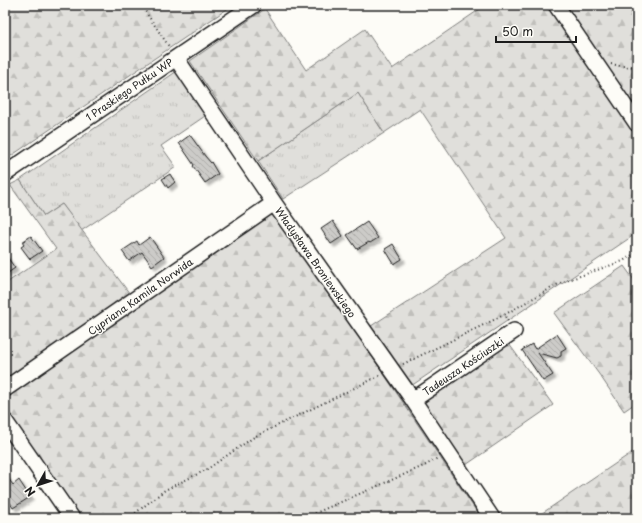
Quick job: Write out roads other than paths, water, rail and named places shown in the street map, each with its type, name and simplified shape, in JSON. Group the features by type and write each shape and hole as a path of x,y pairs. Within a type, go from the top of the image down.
{"street":[{"name":"1 Praskiego Pułku WP","path":"5,174 254,5"},
{"path":"556,5 637,124"},
{"name":"Władysława Broniewskiego","path":"176,58 274,203 413,400 492,518"},
{"name":"Cypriana Kamila Norwida","path":"5,389 274,203"},
{"name":"Tadeusza Kościuszki","path":"413,400 514,331"},
{"path":"5,421 72,518"}]}
